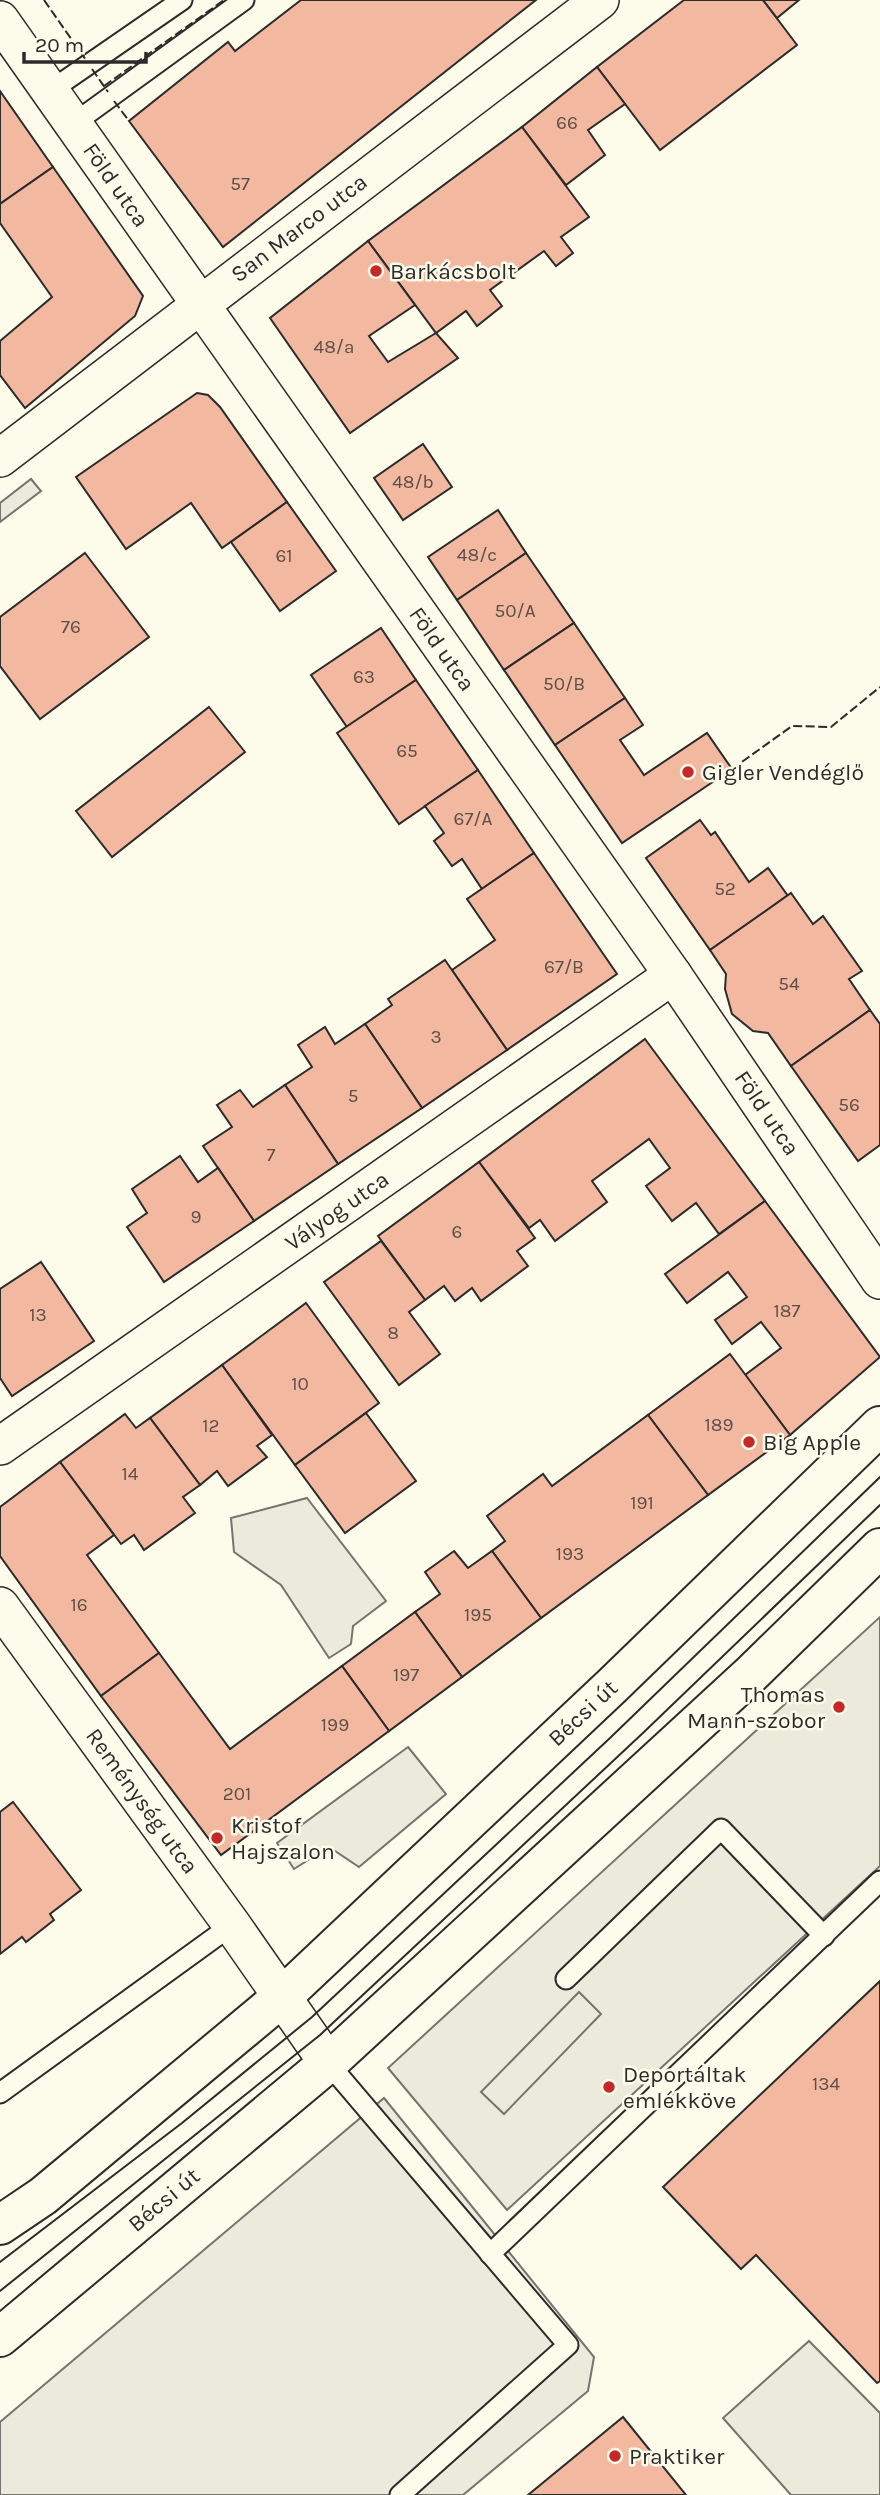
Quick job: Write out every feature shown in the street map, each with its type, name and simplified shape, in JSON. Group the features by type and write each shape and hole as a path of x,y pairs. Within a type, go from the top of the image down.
{"main road":[{"name":"Bécsi út","path":"0,2225 43,2196 282,1997 613,1685 880,1426"},
{"name":"Bécsi út","path":"0,2337 328,2063 750,1675 880,1548"}],"street":[{"name":"San Marco utca","path":"0,458 600,0"},
{"name":"Föld utca","path":"0,20 673,975 880,1280"},
{"name":"Vályog utca","path":"0,1446 673,975"},
{"name":"Reménység utca","path":"0,1606 282,1997"},
{"path":"282,1997 328,2063"}],"lane":[{"path":"50,91 181,0"},
{"path":"73,124 244,0"},
{"path":"566,1979 722,1829 824,1936"},
{"path":"491,2254 880,1881"},
{"path":"0,2093 232,1925"},
{"path":"328,2063 568,2345 400,2495"}],"shaded area":[{"path":"31,479 41,491 0,522 0,503"},
{"path":"307,1498 386,1601 353,1626 351,1644 329,1658 281,1585 234,1552 231,1518"},
{"path":"880,1617 880,1866 507,2210 388,2068"},
{"path":"408,1747 446,1794 359,1867 329,1847 294,1869 277,1843"},
{"path":"579,1992 601,2014 504,2114 481,2092"},
{"path":"384,2098 594,2357 588,2391 463,2495 0,2495 0,2422"},
{"path":"809,2341 880,2413 880,2495 791,2495 723,2418"}],"building":[{"path":"301,0 536,0 223,247 129,121 228,42 235,51"},
{"path":"684,0 763,0 797,45 660,150 597,67"},
{"path":"763,0 799,0 777,18"},
{"path":"597,67 625,104 588,130 605,155 566,185 522,127"},
{"path":"0,91 53,167 0,204"},
{"path":"522,127 589,217 561,237 573,253 556,266 544,251 490,290 502,306 477,326 466,311 436,333 368,241"},
{"path":"53,167 143,296 135,316 25,408 0,375 0,341 52,297 0,223 0,204"},
{"path":"368,241 415,305 369,336 388,362 436,333 458,358 350,433 270,318"},
{"path":"197,393 208,395 220,407 287,502 222,548 191,503 126,549 76,477"},
{"path":"423,444 452,487 403,520 374,478"},
{"path":"287,502 336,571 280,611 231,542"},
{"path":"498,510 526,553 457,600 428,557"},
{"path":"85,553 149,637 40,719 0,666 0,617"},
{"path":"526,553 574,623 504,670 457,600"},
{"path":"574,623 625,698 555,745 504,670"},
{"path":"381,628 416,680 347,727 311,675"},
{"path":"416,680 478,770 399,824 337,733"},
{"name":"Gigler Vendéglő","path":"625,698 643,725 620,740 644,775 707,733 732,769 622,843 555,745"},
{"path":"209,707 245,752 112,857 76,811"},
{"path":"478,770 534,853 482,889 462,859 452,866 434,841 444,833 425,806"},
{"path":"700,820 711,835 715,832 749,882 768,868 788,896 710,950 646,858"},
{"path":"534,853 617,974 507,1050 452,970 495,940 467,899"},
{"path":"791,893 813,924 823,916 862,971 849,979 870,1010 791,1066 768,1033 753,1031 732,1014 725,989 726,974 710,950"},
{"path":"445,960 507,1050 422,1108 365,1024 392,1005 388,999"},
{"path":"870,1010 880,1024 880,1145 858,1161 791,1066"},
{"path":"365,1024 422,1108 338,1164 285,1085 312,1067 298,1045 325,1027 335,1044"},
{"path":"645,1039 765,1201 719,1234 696,1203 672,1221 646,1186 670,1168 649,1139 592,1181 607,1202 555,1241 540,1220 529,1228 479,1162"},
{"path":"285,1085 338,1164 254,1221 203,1146 232,1127 217,1105 240,1090 253,1107"},
{"path":"180,1156 198,1182 218,1168 254,1221 164,1282 127,1227 147,1213 132,1189"},
{"path":"479,1162 535,1238 517,1251 528,1266 481,1301 472,1288 455,1301 444,1286 425,1300 378,1236"},
{"path":"765,1201 880,1357 790,1435 745,1375 781,1348 761,1322 732,1344 715,1320 747,1297 728,1272 687,1303 665,1274"},
{"path":"381,1241 425,1300 409,1312 440,1354 399,1385 324,1282"},
{"path":"41,1262 94,1341 12,1396 0,1378 0,1289"},
{"path":"306,1303 379,1403 295,1465 222,1365"},
{"path":"730,1354 790,1435 708,1495 648,1415"},
{"path":"222,1365 272,1435 257,1446 267,1457 228,1486 217,1471 200,1485 150,1418"},
{"path":"366,1413 416,1481 345,1533 295,1465"},
{"path":"125,1414 136,1428 150,1418 200,1485 183,1497 195,1513 144,1550 134,1535 121,1544 60,1462"},
{"path":"648,1415 708,1495 541,1618 492,1551 505,1541 487,1516 543,1474 552,1486"},
{"path":"60,1462 114,1535 87,1555 159,1653 101,1696 0,1556 0,1507"},
{"path":"454,1551 468,1568 492,1551 541,1618 462,1677 415,1612 440,1594 425,1572"},
{"path":"415,1612 462,1677 389,1731 342,1666"},
{"path":"159,1653 230,1749 342,1666 389,1731 221,1855 101,1696"},
{"path":"13,1802 81,1890 50,1914 54,1920 26,1942 22,1937 0,1954 0,1812"},
{"path":"880,1981 880,2381 877,2383 756,2255 741,2269 663,2187"},
{"name":"Praktiker","path":"623,2417 686,2495 528,2495"}],"tram line":[{"path":"0,2262 182,2123 312,2017 610,1738 880,1477"},
{"path":"0,2291 320,2035 644,1732 880,1505"}],"fence":[{"path":"44,0 86,60"},
{"path":"104,86 224,0"},
{"path":"92,69 108,92"},
{"path":"114,101 129,121"},
{"path":"732,769 792,726 831,727 880,687"}],"place":[{"name":"Barkácsbolt","path":"376,271"},
{"name":"Gigler Vendéglő","path":"688,772"},
{"name":"Big Apple","path":"749,1442"},
{"name":"Thomas Mann-szobor","path":"839,1707"},
{"name":"Kristof Hajszalon","path":"217,1838"},
{"name":"Deportáltak emlékköve","path":"609,2087"},
{"name":"Praktiker","path":"615,2456"}]}
